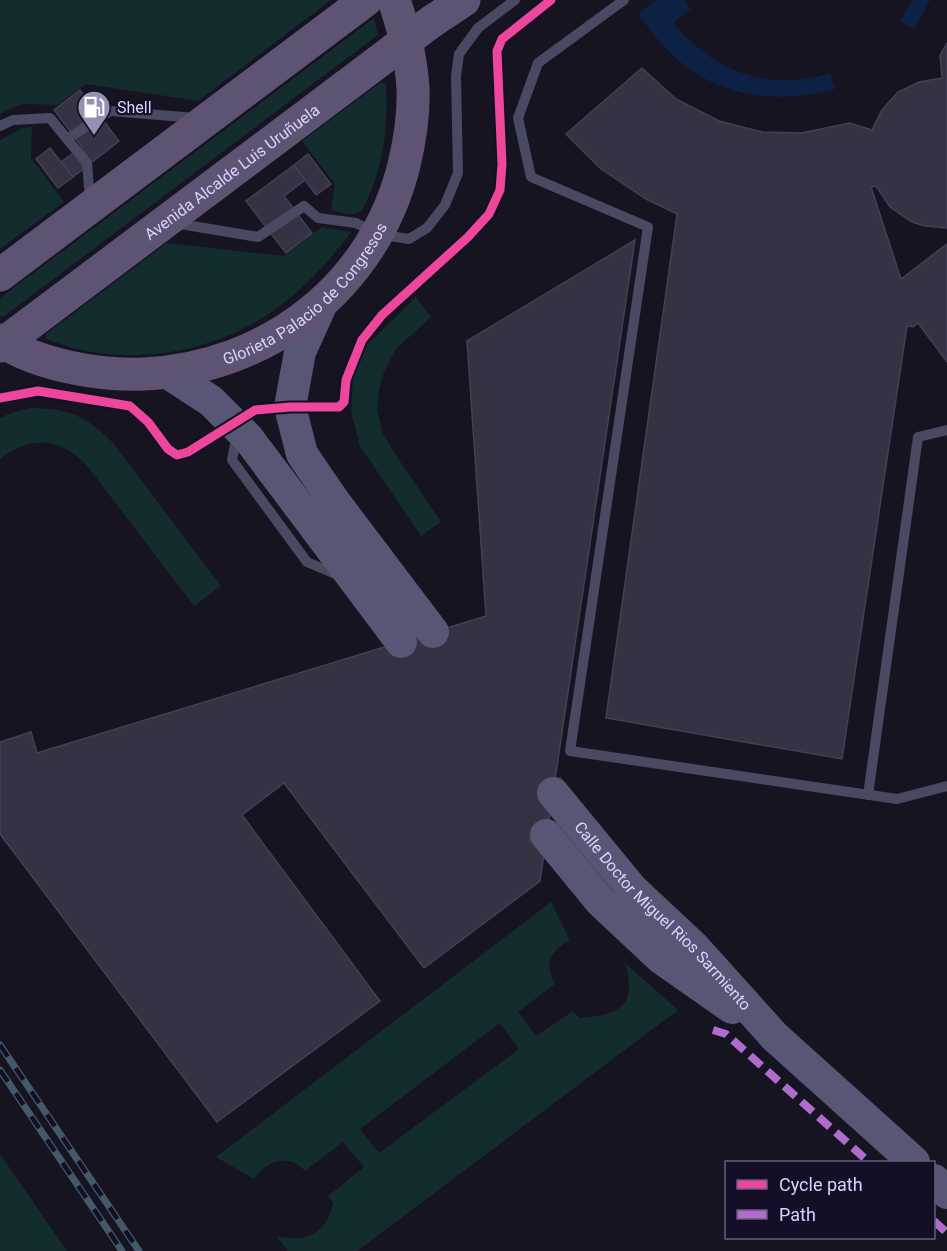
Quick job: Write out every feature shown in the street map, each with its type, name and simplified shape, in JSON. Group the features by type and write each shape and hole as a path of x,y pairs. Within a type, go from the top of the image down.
{"main road":[{"path":"0,274 366,0"},
{"name":"Glorieta Palacio de Congresos","path":"1,343 43,360 84,370 126,375 168,373 211,365 251,349 290,328 323,302 344,281 377,234 398,189 410,140 413,90 429,21 394,0"},
{"name":"Avenida Alcalde Luis Uruñuela","path":"1,343 165,222 429,21 464,0"},
{"path":"323,302 300,352 290,407 302,454 433,632"},
{"path":"168,373 211,400 248,438 402,642"},
{"name":"Calle Doctor Miguel Rios Sarmiento","path":"553,793 632,889 694,947 775,1037 913,1161"},
{"name":"Calle Doctor Miguel Rios Sarmiento","path":"546,835 601,902 662,959 775,1037"},
{"path":"935,1182 947,1193"}],"lane":[{"path":"165,222 258,237 304,206 318,218 356,223 377,234 410,239 427,228 445,205 458,173 456,76 459,54 478,28 515,0"},
{"path":"624,0 538,63 518,118 531,177 648,227 570,751 897,799 947,786"},
{"path":"67,139 110,111 208,119"},
{"path":"0,126 13,120 50,118 87,163 91,207"},
{"path":"868,795 918,437 947,430"}],"green space":[{"path":"0,0 331,0 198,101 86,84 57,105 22,104 0,114"},
{"path":"374,18 378,35 3,317 0,316 0,298"},
{"path":"380,83 386,83 384,144 372,188 360,212 349,214 331,210 335,184 302,141"},
{"path":"32,127 31,158 64,202 0,249 0,140 23,128"},
{"path":"322,227 351,232 336,252 301,289 255,322 228,336 198,346 137,355 106,354 46,339 46,334 167,243 284,256"},
{"path":"416,297 431,317 396,349 384,372 377,410 382,432 441,522 421,536 360,446 351,412 353,376 367,345"},
{"path":"30,408 43,408 76,415 104,434 221,586 194,606 85,463 75,454 54,444 33,443 22,446 0,459 0,418"},
{"path":"551,902 570,940 563,944 551,958 550,970 555,984 518,1012 536,1036 573,1011 579,1018 615,1011 627,999 629,989 625,963 678,1010 357,1251 288,1251 276,1236 305,1237 320,1229 326,1222 333,1203 328,1196 364,1167 343,1142 305,1171 292,1162 278,1162 265,1168 254,1179 216,1157","holes":["500,1023 519,1049 379,1153 360,1129"]},
{"path":"0,1154 67,1251 0,1251"}],"water":[{"path":"656,0 684,0 691,9 673,23 706,54 724,65 744,74 764,79 807,79 830,73 835,89 778,97 740,92 704,78 674,56 638,14"},
{"path":"912,0 930,0 914,30 900,21"}],"building":[{"path":"947,43 947,228 912,222 890,207 876,186 871,187 901,279 947,244 947,362 918,323 913,327 907,326 842,759 606,718 677,214 646,199 601,169 566,134 642,68 676,99 719,121 762,132 801,133 850,123 872,130 882,110 898,92 919,82 942,78 940,55"},
{"path":"80,90 119,141 73,177 61,162 82,147 54,110"},
{"path":"50,148 73,177 58,188 36,159"},
{"path":"308,154 331,184 316,195 294,165"},
{"path":"294,165 305,180 284,196 312,233 286,253 246,201"},
{"path":"635,240 540,881 424,968 284,783 242,815 380,1001 217,1122 0,834 0,742 31,732 37,753 486,616 467,341"}],"tunnel":[{"path":"433,632 553,793"},
{"path":"401,642 546,835"}],"railway":[{"path":"0,1045 139,1251"},
{"path":"0,1070 122,1251"}],"marked path":[{"path":"713,1030 726,1034 868,1161"},
{"path":"935,1222 947,1233"}],"cycle path":[{"path":"0,398 38,391 130,406 148,422 168,449 177,455 188,452 255,410 339,407 344,402 346,380 362,340 382,315 468,237 489,214 500,190 502,164 497,51 502,39 551,0"}],"place":[{"name":"Shell","path":"94,136"}]}
